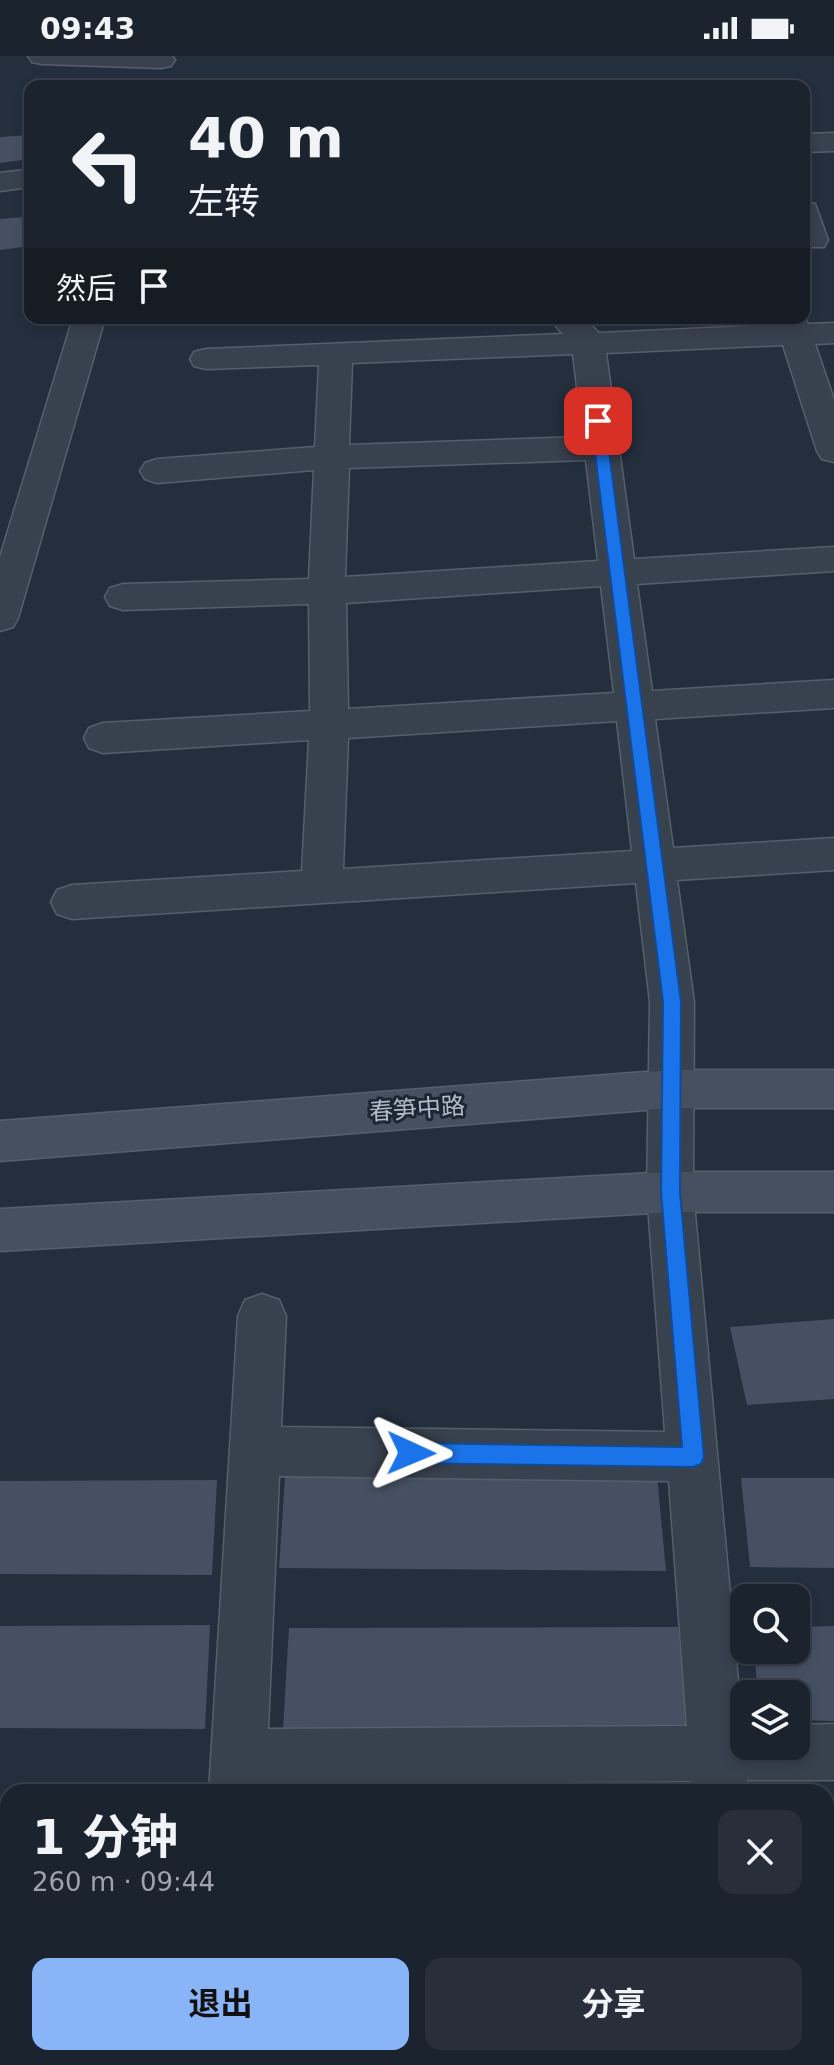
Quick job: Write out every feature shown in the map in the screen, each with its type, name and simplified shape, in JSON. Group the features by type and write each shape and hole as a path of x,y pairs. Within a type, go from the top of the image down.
{"main road":[{"name":"春笋中路","path":"0,1141 671,1089 834,1089"},
{"path":"0,1230 670,1192 834,1192"}],"street":[{"path":"42,56 159,67"},
{"path":"810,143 834,142"},
{"path":"0,618 87,324"},
{"path":"792,326 834,451"},
{"path":"206,359 336,351 576,329 792,326 834,333"},
{"path":"576,329 602,448 672,1002 670,1192 719,1772"},
{"path":"322,885 329,724 327,591 336,351"},
{"path":"157,471 332,457 602,448"},
{"path":"123,597 327,591 834,559"},
{"path":"103,738 834,694"},
{"path":"72,902 834,854"},
{"path":"262,1316 238,1775 719,1772 834,1752"},
{"path":"255,1451 693,1457"}],"building":[{"path":"24,135 24,160 0,163 0,137"},
{"path":"24,217 24,247 0,250 0,219"},
{"path":"834,1319 834,1399 747,1405 730,1327"},
{"path":"657,1476 666,1571 279,1568 285,1477"},
{"path":"741,1478 834,1478 834,1568 750,1567"},
{"path":"217,1480 212,1575 0,1574 0,1481"},
{"path":"210,1625 205,1729 0,1728 0,1626"},
{"path":"834,1626 834,1721 810,1720 810,1680 757,1680 755,1664 810,1664 810,1627"},
{"path":"678,1627 689,1732 283,1729 289,1628"}],"route":[{"path":"411,1453 693,1457 670,1192 672,1002 598,421"}]}
